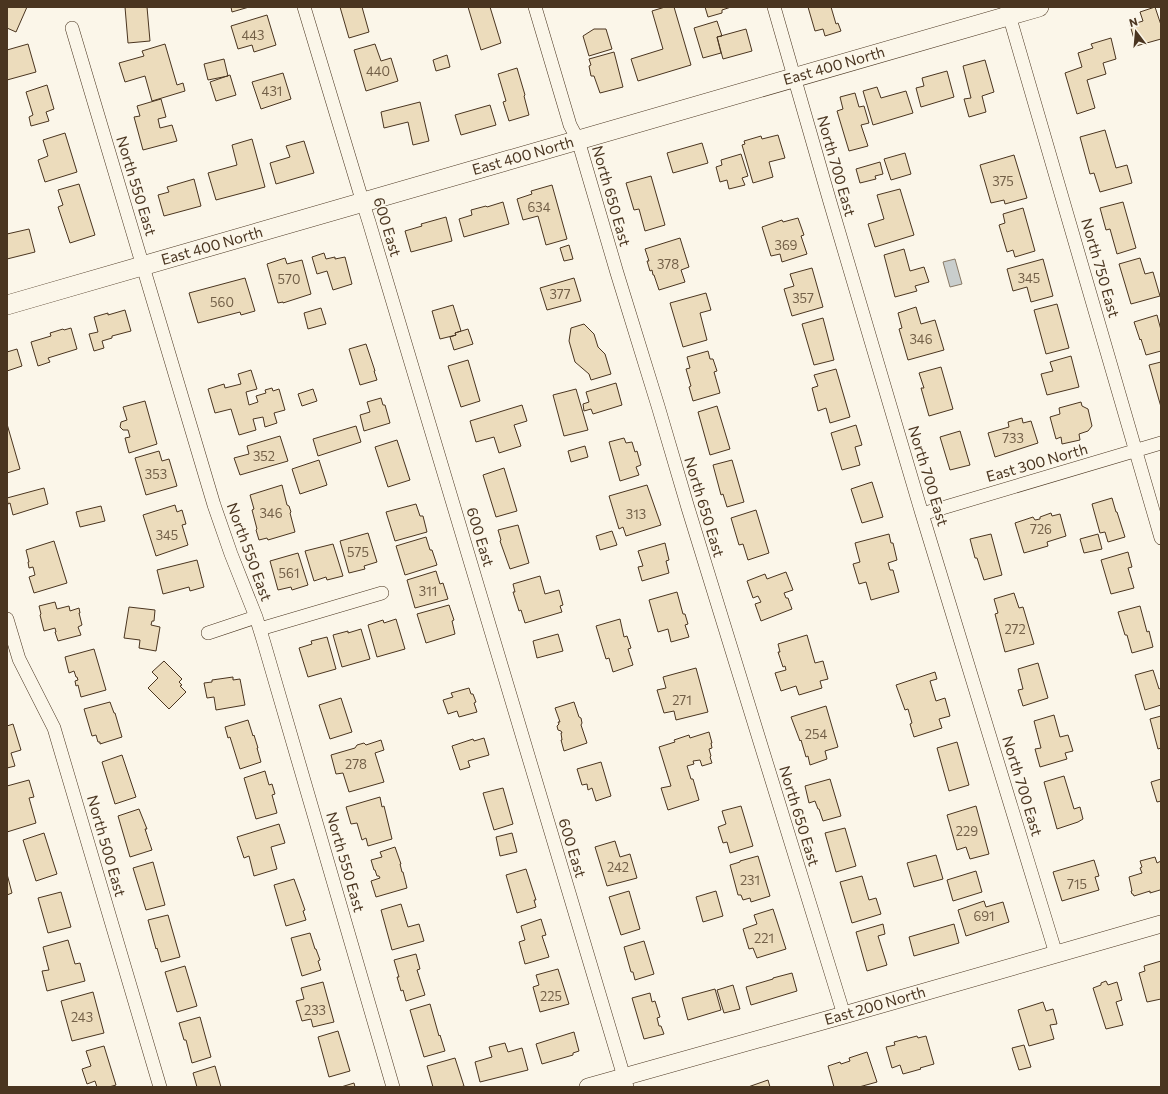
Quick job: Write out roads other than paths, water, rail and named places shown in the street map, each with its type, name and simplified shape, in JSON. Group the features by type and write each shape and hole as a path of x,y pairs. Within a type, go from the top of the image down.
{"main road":[{"name":"East 400 North","path":"7,305 794,78 1008,11 1039,7"}],"street":[{"name":"600 East","path":"304,7 625,1082"},
{"name":"North 650 East","path":"535,7 570,126 578,140 688,508 844,1015"},
{"name":"North 700 East","path":"774,7 922,514 1056,954"},
{"name":"North 750 East","path":"1008,11 1161,538"},
{"name":"North 550 East","path":"72,28 214,505 258,623 393,1087"},
{"name":"East 300 North","path":"922,514 1161,443"},
{"path":"208,633 258,623 382,593"},
{"name":"North 500 East","path":"7,620 19,659 54,728 160,1087"},
{"name":"East 200 North","path":"588,1087 625,1082 844,1015 1161,924"}]}
